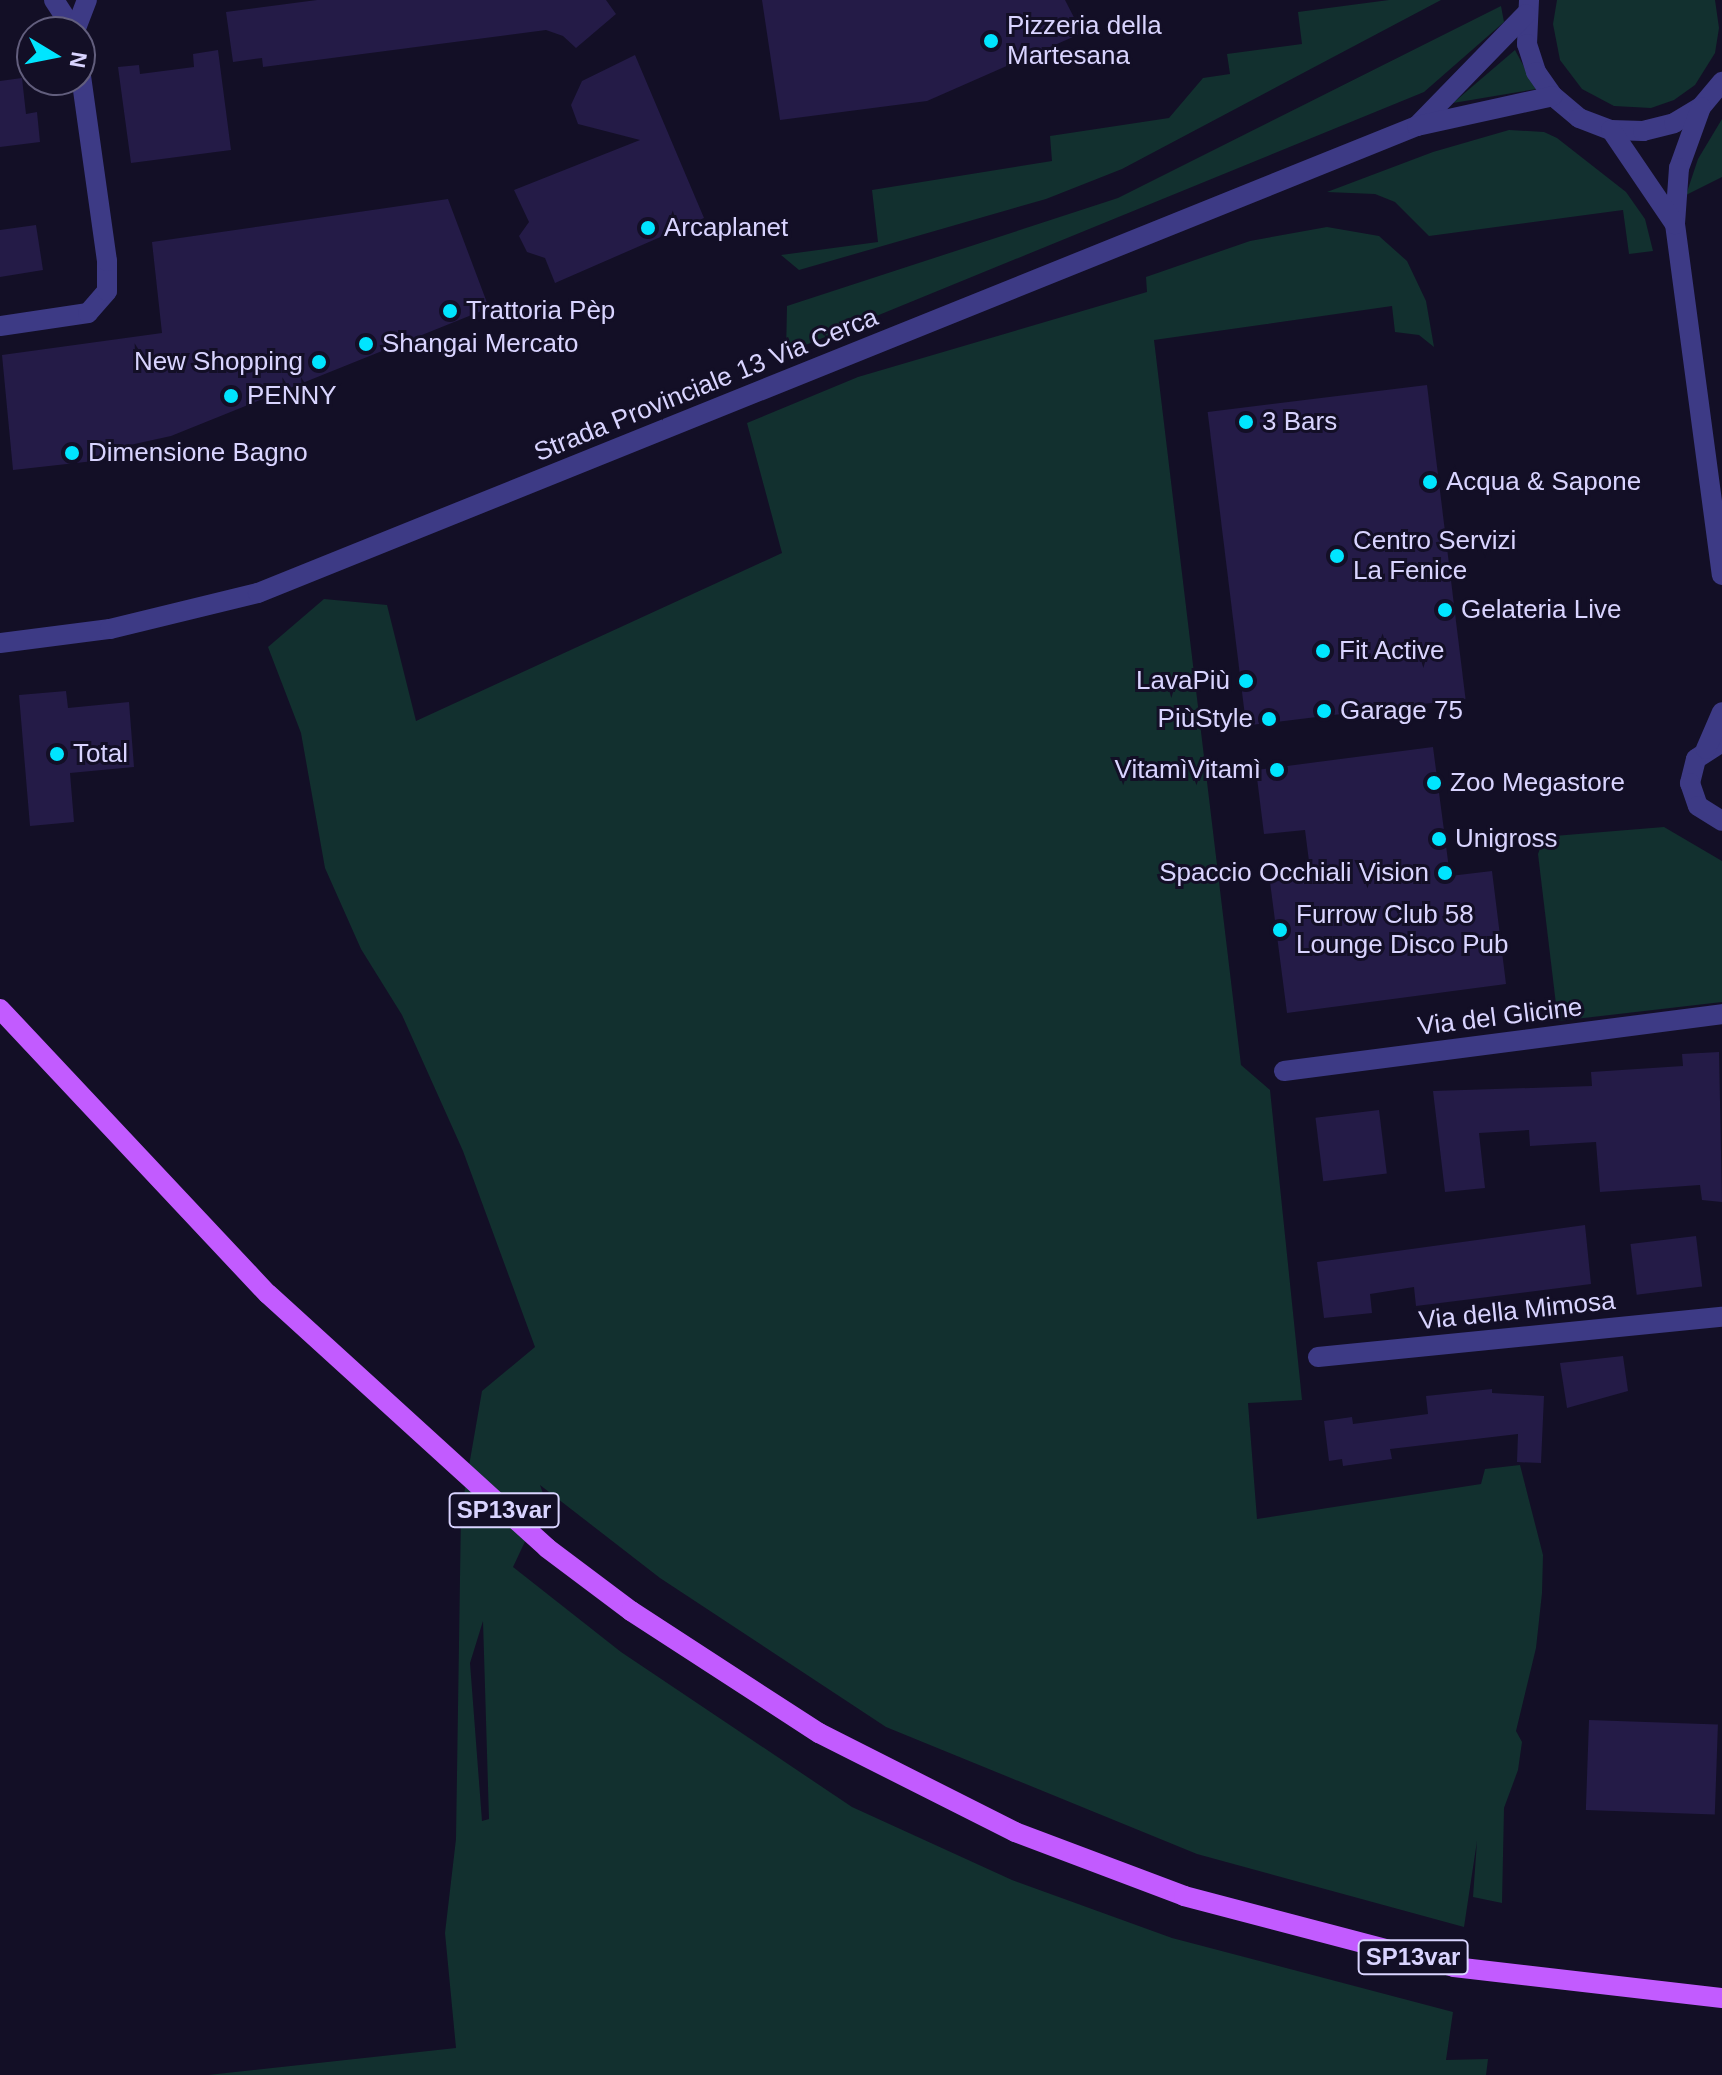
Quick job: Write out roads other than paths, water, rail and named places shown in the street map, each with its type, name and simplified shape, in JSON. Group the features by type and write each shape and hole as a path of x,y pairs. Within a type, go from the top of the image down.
{"main road":[{"name":"SP13var","path":"0,1009 268,1294 547,1548 631,1611 819,1733 1015,1832 1184,1896 1454,1967 1722,1998"}],"street":[{"name":"Strada Provinciale 13 Via Cerca","path":"1527,7 1527,44 1536,72 1553,96 1579,118 1611,130 1653,129 1701,107 1722,82"},
{"name":"Strada Provinciale 13 Via Cerca","path":"1417,126 1527,7"},
{"path":"0,326 88,313 107,291 107,261 84,96"},
{"name":"Strada Provinciale 13 Via Cerca","path":"0,643 110,629 258,593 1417,126 1553,96"},
{"path":"1701,107 1679,168 1675,224 1722,575"},
{"path":"1611,130 1675,224"},
{"path":"1721,822 1698,806 1691,789 1693,765 1714,745 1722,712"},
{"name":"Via del Glicine","path":"1284,1071 1722,1014"},
{"name":"Via della Mimosa","path":"1318,1357 1722,1317"}],"place":[{"name":"Pizzeria della Martesana","path":"991,41"},
{"name":"Arcaplanet","path":"648,228"},
{"name":"Trattoria Pèp","path":"450,311"},
{"name":"Shangai Mercato","path":"366,344"},
{"name":"New Shopping","path":"319,362"},
{"name":"PENNY","path":"231,396"},
{"name":"3 Bars","path":"1246,422"},
{"name":"Dimensione Bagno","path":"72,453"},
{"name":"Acqua & Sapone","path":"1430,482"},
{"name":"Centro Servizi La Fenice","path":"1337,556"},
{"name":"Gelateria Live","path":"1445,610"},
{"name":"Fit Active","path":"1323,651"},
{"name":"LavaPiù","path":"1246,681"},
{"name":"Garage 75","path":"1324,711"},
{"name":"PiùStyle","path":"1269,719"},
{"name":"Total","path":"57,754"},
{"name":"VitamìVitamì","path":"1277,770"},
{"name":"Zoo Megastore","path":"1434,783"},
{"name":"Unigross","path":"1439,839"},
{"name":"Spaccio Occhiali Vision","path":"1445,873"},
{"name":"Furrow Club 58 Lounge Disco Pub","path":"1280,930"}]}
